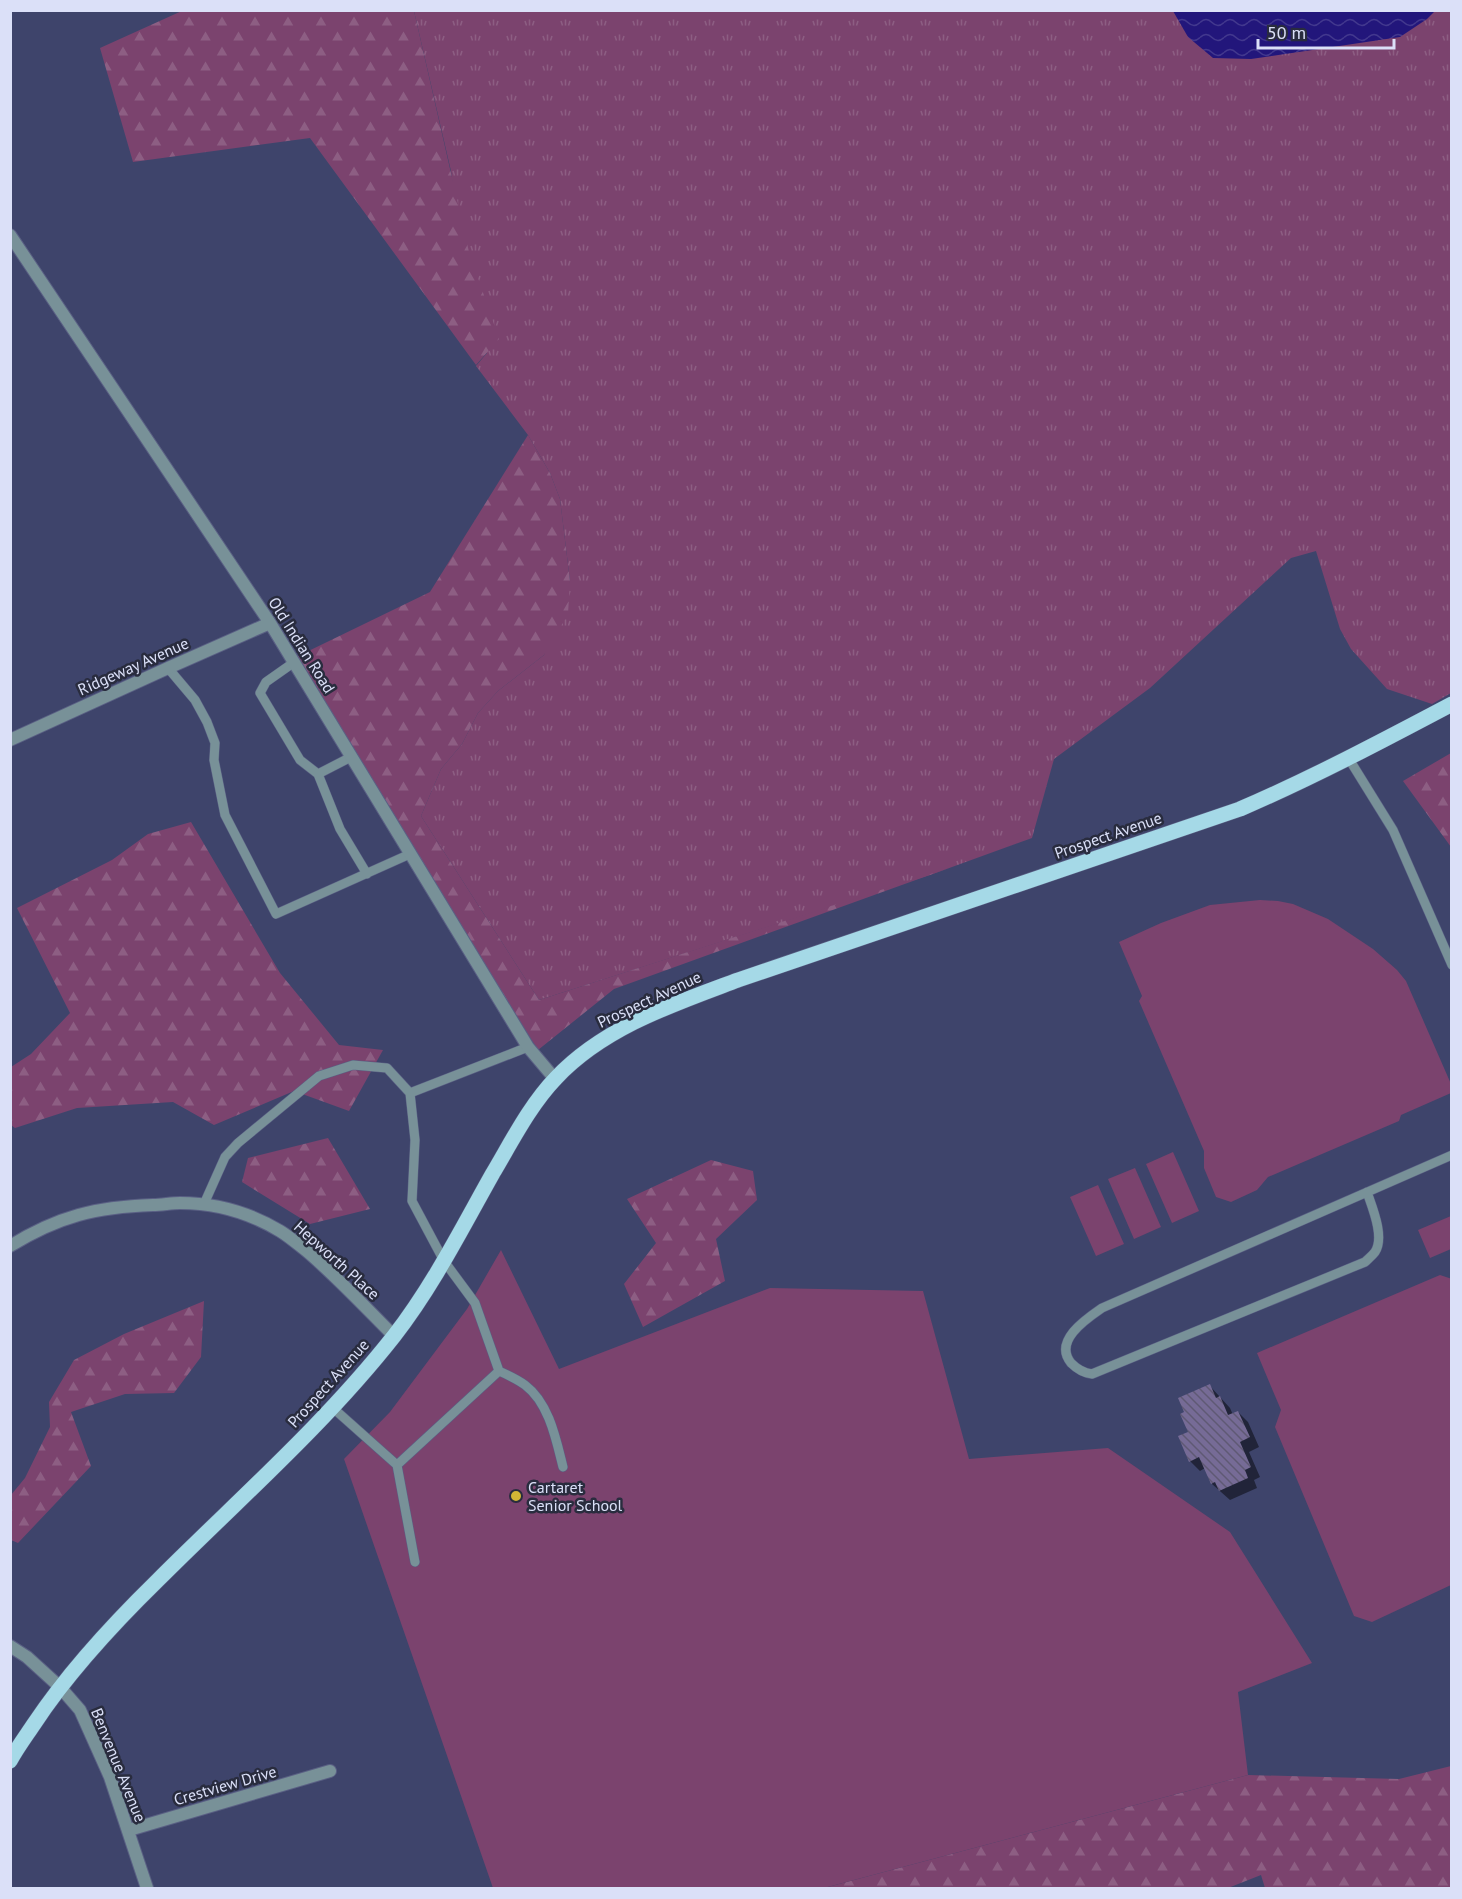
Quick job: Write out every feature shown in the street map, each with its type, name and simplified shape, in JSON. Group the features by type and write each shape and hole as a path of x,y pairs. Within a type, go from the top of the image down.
{"main road":[{"name":"Prospect Avenue","path":"10,1761 60,1687 116,1621 333,1408 394,1336 444,1261 510,1143 529,1114 555,1078 593,1046 616,1032 677,1003 749,976 1240,808 1349,759 1452,704"}],"street":[{"name":"Old Indian Road","path":"10,235 270,623 528,1047 555,1078"},
{"name":"Ridgeway Avenue","path":"10,740 270,623"},
{"name":"Hepworth Place","path":"10,1246 52,1223 77,1214 128,1205 204,1204 233,1210 258,1219 282,1232 327,1268 394,1336"},
{"name":"Benvenue Avenue","path":"10,1646 27,1657 60,1687 80,1710 110,1777 147,1888"},
{"name":"Crestview Drive","path":"129,1830 330,1771"}],"lane":[{"path":"293,663 266,682 260,693 300,760 318,774 340,829 368,874"},
{"path":"168,668 195,700 207,722 215,743 214,760 225,815 276,914 410,854"},
{"path":"318,774 351,757"},
{"path":"1349,759 1393,830 1452,965"},
{"path":"410,1093 528,1047"},
{"path":"204,1204 225,1157 238,1143 319,1076 353,1065 387,1068 410,1093 415,1140 412,1201 444,1261 475,1303 499,1371 526,1385 538,1399 554,1429 563,1467"},
{"path":"1367,1192 1376,1216 1379,1240 1376,1251 1365,1262 1092,1374 1085,1373 1072,1364 1067,1356 1065,1346 1077,1329 1102,1308 1367,1192 1452,1155"},
{"path":"397,1465 499,1371"},
{"path":"333,1408 397,1465 415,1562"}],"green space":[{"path":"184,10 414,11 469,252 499,339 476,365 310,138 133,162 100,48"},
{"path":"414,11 1451,11 1451,693 1432,704 1387,689 1351,649 1340,629 1316,551 1291,558 1150,688 1054,759 1032,838 930,875 539,1000 421,816 441,769 462,744 478,713 498,691 544,655 570,581 560,499 550,473 528,435 476,366 487,353 462,264 451,171"},
{"path":"528,435 550,473 560,499 570,581 568,614 544,655 498,691 478,713 462,744 441,769 421,816 539,1000 949,868 614,989 538,1050 292,659 430,592"},
{"path":"1451,753 1451,847 1403,781"},
{"path":"191,822 280,973 339,1045 383,1050 349,1111 294,1091 214,1125 173,1102 77,1108 15,1128 11,1125 11,1067 31,1054 70,1013 17,908 112,860 148,834"},
{"path":"1260,900 1293,904 1328,919 1373,949 1397,970 1406,981 1451,1084 1451,1093 1401,1115 1399,1121 1268,1177 1257,1190 1231,1202 1216,1197 1204,1168 1204,1151 1139,1001 1142,996 1119,942 1210,905"},
{"path":"328,1138 370,1209 310,1224 242,1182 248,1158"},
{"path":"1173,1152 1199,1211 1172,1223 1146,1164"},
{"path":"711,1160 753,1171 757,1200 716,1239 725,1281 643,1327 624,1284 656,1243 627,1199"},
{"path":"1135,1168 1161,1227 1134,1239 1108,1179"},
{"path":"1098,1185 1124,1244 1096,1256 1070,1197"},
{"path":"1451,1216 1451,1249 1430,1258 1418,1230"},
{"path":"501,1250 559,1369 770,1288 923,1291 969,1459 1108,1448 1230,1532 1312,1663 1238,1692 1248,1775 824,1888 493,1888 344,1459 390,1412 467,1309"},
{"path":"1440,1275 1452,1279 1451,1585 1372,1622 1354,1616 1275,1427 1281,1410 1257,1353"},
{"path":"204,1301 201,1357 174,1393 125,1394 71,1412 91,1466 18,1543 11,1540 11,1495 25,1478 50,1427 49,1402 74,1360 124,1334"},
{"path":"1451,1766 1451,1888 1265,1888 1261,1875 1228,1888 824,1888 1248,1775 1399,1779"}],"water":[{"path":"1173,11 1435,11 1400,37 1251,59 1213,58 1188,37"}],"building":[{"path":"1210,1384 1216,1398 1220,1396 1228,1415 1238,1411 1250,1437 1240,1442 1251,1467 1245,1470 1248,1478 1219,1491 1215,1482 1211,1484 1199,1457 1189,1462 1178,1436 1188,1432 1180,1414 1184,1412 1178,1398"}],"place":[{"name":"Cartaret Senior School","path":"516,1496"}]}
